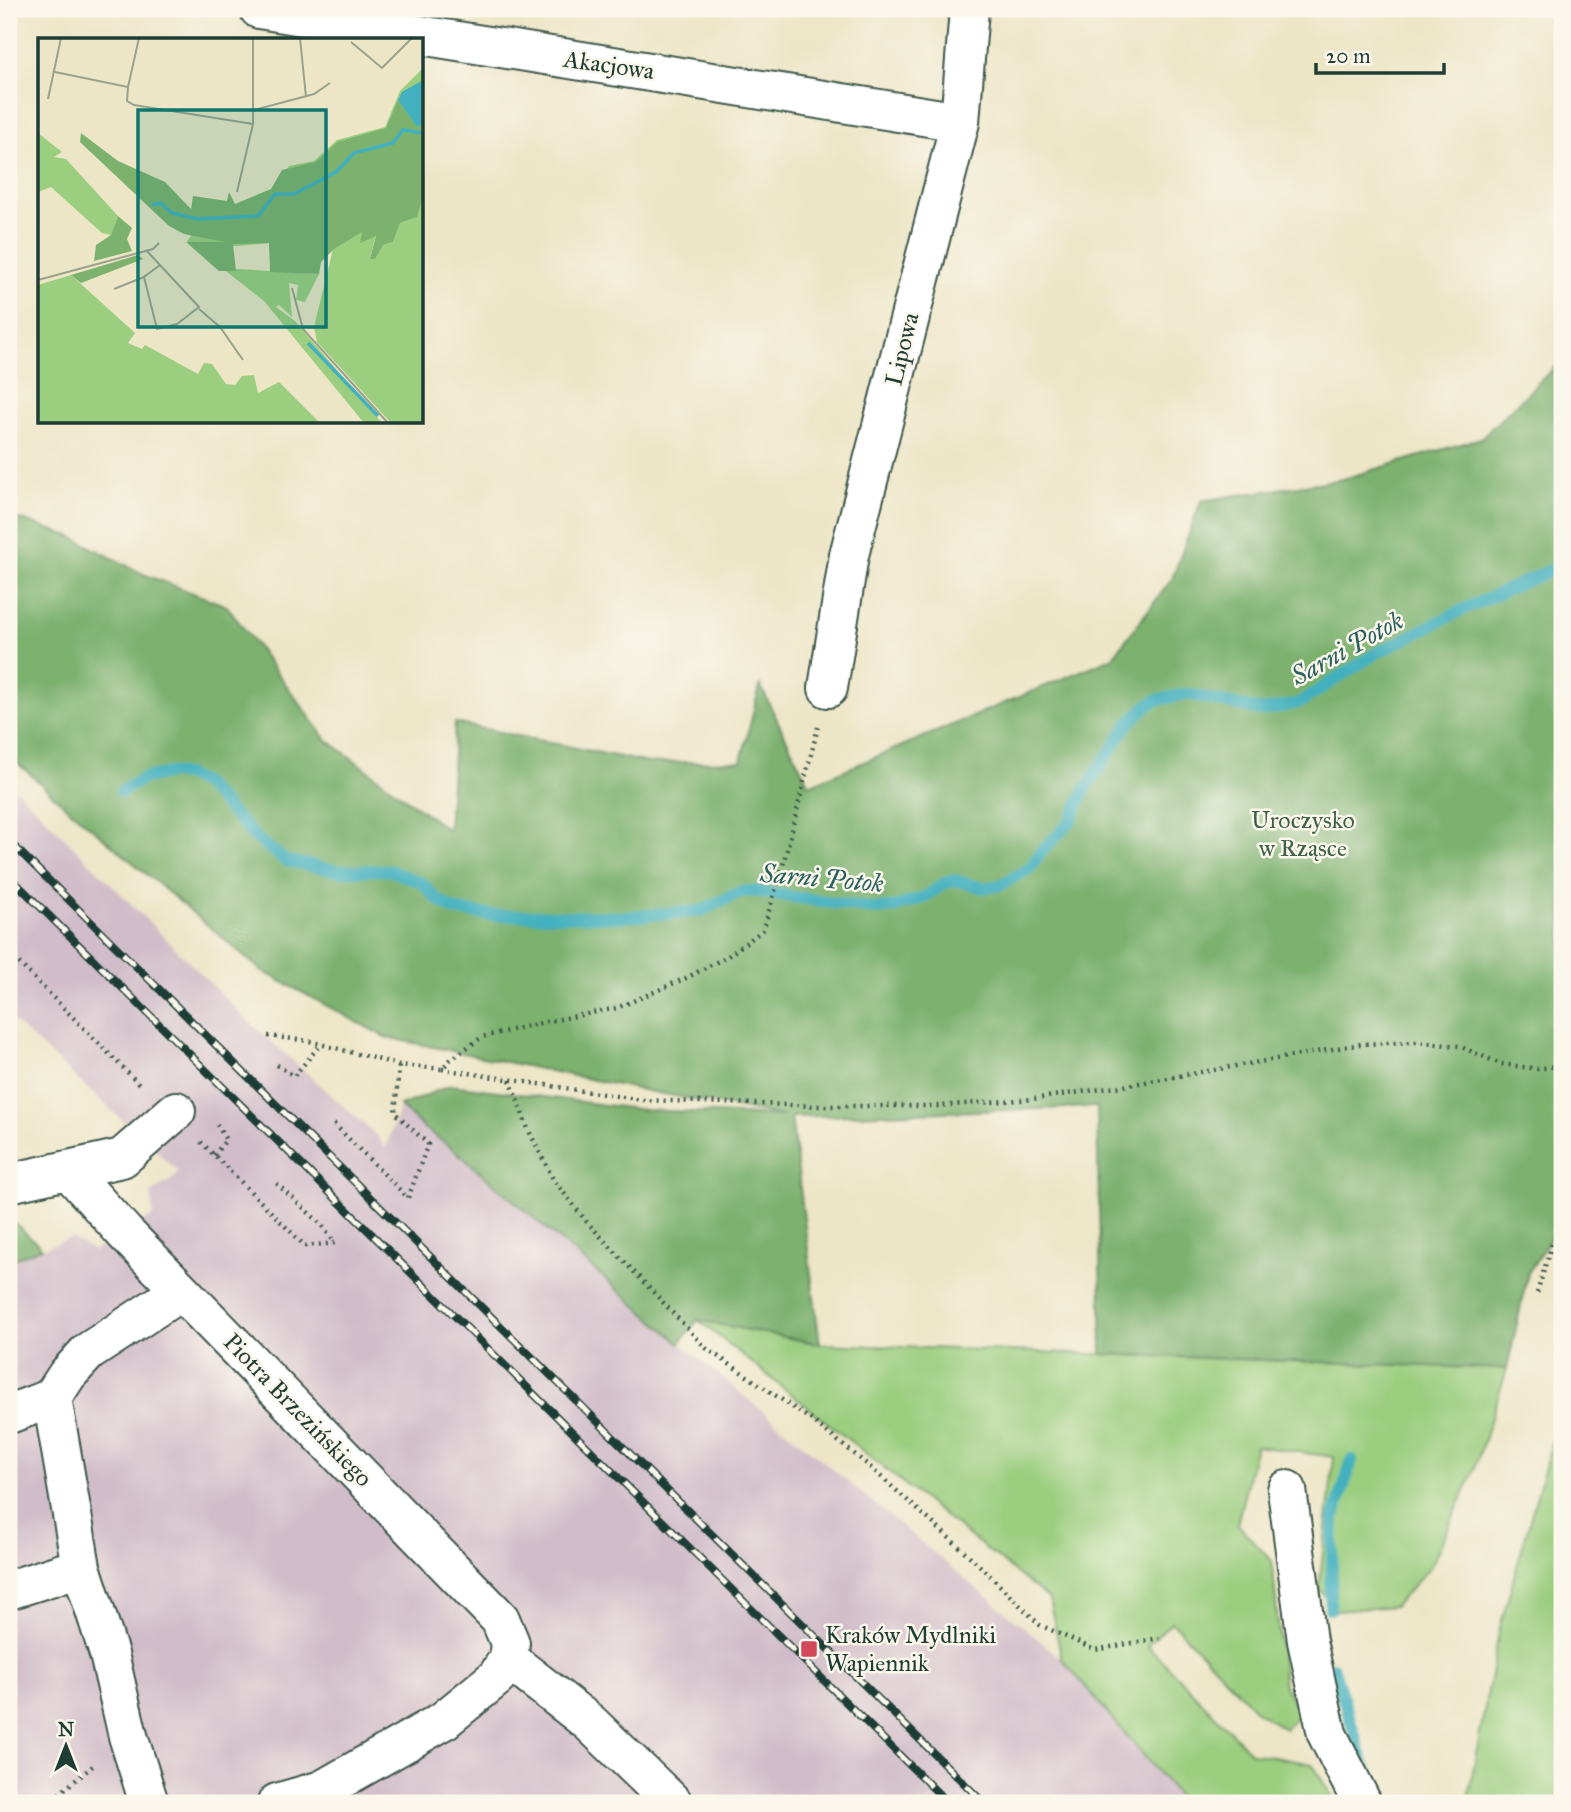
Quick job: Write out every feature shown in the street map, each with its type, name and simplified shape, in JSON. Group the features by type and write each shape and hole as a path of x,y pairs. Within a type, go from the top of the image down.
{"street":[{"name":"Akacjowa","path":"259,9 960,122"},
{"name":"Lipowa","path":"828,688 849,555 960,122 969,9"},
{"path":"9,1183 122,1158 173,1113"},
{"name":"Piotra Brzezińskiego","path":"68,1170 125,1233 500,1619 510,1643 503,1668"},
{"path":"9,1414 52,1398 67,1375 88,1352 181,1291"},
{"path":"52,1398 81,1567 149,1803"},
{"path":"1287,1490 1307,1641 1327,1734 1362,1803"},
{"path":"9,1590 81,1567"},
{"path":"277,1803 322,1790 443,1721 503,1668 590,1723 674,1803"}],"path":[{"path":"442,1069 482,1037 545,1021 617,1008 687,978 728,956 763,930 783,865 828,688"},
{"path":"9,953 305,1246 335,1243 320,1223 275,1182"},
{"path":"268,1036 321,1044 399,1065 442,1069 642,1100 817,1106 937,1106 1033,1099 1277,1061 1361,1044 1417,1041 1460,1046 1501,1064 1538,1069 1562,1065"},
{"path":"277,1065 295,1076 321,1044"},
{"path":"334,1124 408,1198 428,1144 395,1113 399,1065"},
{"path":"510,1080 528,1129 553,1179 586,1221 706,1348 813,1421 868,1465 975,1561 1040,1625 1094,1650 1159,1638"},
{"path":"214,1155 226,1140 217,1125"},
{"path":"1537,1293 1552,1244 1562,1235"},
{"path":"48,1803 128,1737"}],"shaded area":[{"path":"9,782 246,1019 378,1137 385,1149 400,1106 680,1343 1062,1659 1184,1803 9,1803 9,1261 71,1238 94,1251 153,1216 151,1193 175,1177 178,1171 9,1017"}],"green space":[{"name":"Uroczysko w Rząsce","path":"1562,360 1562,1226 1552,1236 1528,1273 1507,1369 1102,1354 1097,1107 791,1117 820,1344 698,1320 680,1343 400,1106 451,1085 644,1110 784,1116 385,1037 262,971 63,804 9,755 9,516 70,536 143,574 227,606 327,740 448,830 455,723 649,763 741,761 760,685 809,785 1112,658 1172,579 1201,501 1343,479 1481,438"},
{"path":"9,1218 42,1248 9,1261"},
{"path":"698,1320 820,1344 1507,1369 1474,1471 1431,1566 1395,1606 1337,1611 1319,1588 1334,1457 1256,1446 1237,1524 1272,1561 1284,1687 1301,1712 1285,1729 1257,1712 1172,1622 1147,1645 1251,1753 1312,1764 1336,1803 1184,1803 1062,1659 1049,1599"},
{"path":"1562,1406 1562,1803 1467,1803 1500,1627"}],"waterway":[{"name":"Sarni Potok","path":"121,792 144,778 171,773 186,775 204,784 257,839 286,861 340,871 389,870 422,883 437,899 454,910 490,915 622,917 701,911 740,892 753,891 873,909 893,908 925,897 943,884 954,880 984,888 1001,885 1030,868 1041,852 1070,822 1085,790 1128,724 1145,707 1157,700 1187,694 1262,711 1299,703 1375,654 1460,611 1562,565"},
{"path":"1330,1609 1334,1518 1352,1460"},
{"path":"1333,1667 1364,1764 1385,1803"}],"railway":[{"path":"9,841 984,1803"},
{"path":"9,876 948,1803"}],"place":[{"name":"Kraków Mydlniki Wapiennik","path":"809,1649"}]}
